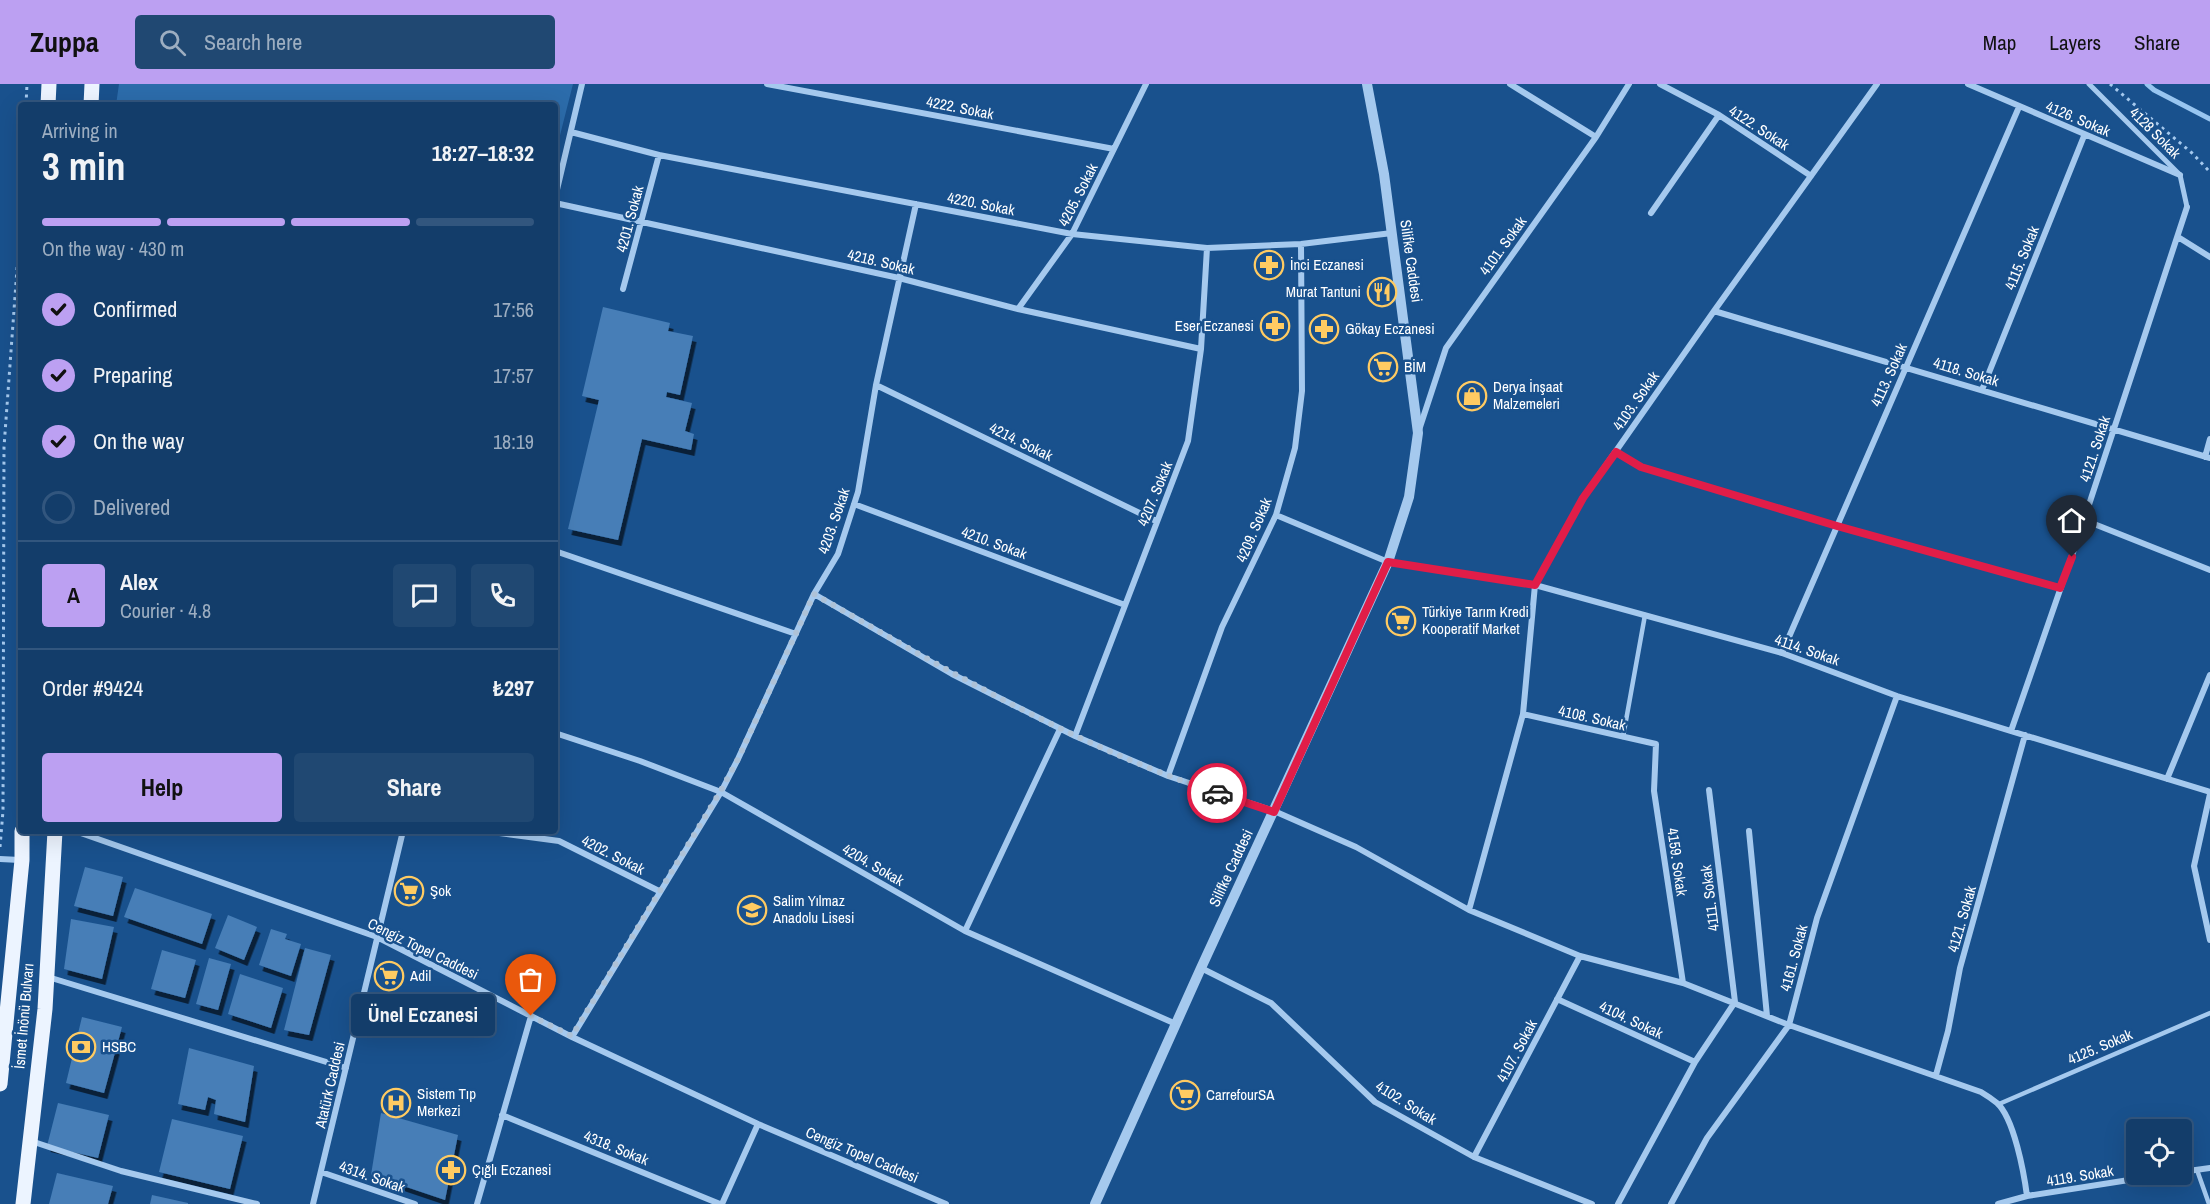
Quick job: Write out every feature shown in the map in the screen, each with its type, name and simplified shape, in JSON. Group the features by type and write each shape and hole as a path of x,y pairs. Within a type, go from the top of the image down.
{"main road":[{"path":"48,102 49,84"},
{"path":"91,102 92,84"},
{"name":"İsmet İnönü Bulvarı","path":"0,1084 22,860 22,834"},
{"name":"İsmet İnönü Bulvarı","path":"23,1204 45,1009 55,834"}],"street":[{"path":"558,186 582,84"},
{"name":"4222. Sokak","path":"766,84 1114,149"},
{"name":"4205. Sokak","path":"1018,309 1072,234 1146,84"},
{"name":"Silifke Caddesi","path":"1095,1204 1388,562 1409,497 1418,433 1384,174 1367,84"},
{"path":"1510,84 1596,137"},
{"name":"4101. Sokak","path":"1418,433 1446,348 1596,137 1629,84"},
{"name":"4122. Sokak","path":"1660,84 1719,116 1811,176"},
{"name":"4103. Sokak","path":"1468,910 1523,714 1535,585 1583,498 1714,310 1878,84"},
{"name":"4126. Sokak","path":"1968,84 2084,136 2180,175"},
{"name":"4128 Sokak","path":"2089,84 2180,175 2187,207"},
{"name":"4113. Sokak","path":"1782,653 2019,107"},
{"path":"1651,213 1719,116"},
{"name":"4220. Sokak","path":"571,132 659,155 1072,234 1207,248 1301,244 1392,232"},
{"name":"4115. Sokak","path":"1982,390 2084,136"},
{"name":"4201. Sokak","path":"623,289 659,155"},
{"name":"4218. Sokak","path":"558,204 899,278 1018,309 1201,349"},
{"name":"4203. Sokak","path":"572,1036 720,792 738,759 814,594 838,554 858,492 876,385 916,204"},
{"name":"4121. Sokak","path":"2011,731 2084,520 2187,207"},
{"path":"2178,237 2210,256"},
{"name":"4209. Sokak","path":"1168,776 1222,627 1276,515 1295,448 1302,391 1301,244"},
{"name":"4207. Sokak","path":"1075,736 1188,441 1201,349 1207,248"},
{"name":"4118. Sokak","path":"1714,310 2207,457"},
{"name":"4214. Sokak","path":"876,385 1156,521"},
{"path":"2207,457 2210,439"},
{"path":"1616,452 1641,467 1837,526 2060,588"},
{"name":"4210. Sokak","path":"854,504 1125,605"},
{"name":"4114. Sokak","path":"1276,515 1388,562 1535,585 1782,653 1897,696 2210,793"},
{"path":"2084,520 2210,570"},
{"path":"558,552 796,634"},
{"path":"814,594 952,674 1060,729 1168,776 1274,812 1356,847 1468,910 1580,956 1683,983 1789,1025 1981,1092 1999,1104 2010,1125 2021,1158 2027,1196"},
{"path":"2167,779 2210,675"},
{"name":"4161. Sokak","path":"1671,1204 1707,1138 1789,1025 1817,918 1897,696"},
{"name":"4108. Sokak","path":"1523,714 1656,744"},
{"path":"965,931 1060,729"},
{"name":"4204. Sokak","path":"558,734 640,761 720,792 965,931 1176,1024"},
{"name":"4121. Sokak","path":"1936,1075 1948,1031 1960,968 2025,735"},
{"name":"4159. Sokak","path":"1656,744 1654,791 1683,983"},
{"name":"4111. Sokak","path":"1709,790 1735,1002"},
{"path":"2210,793 2194,866 2210,940"},
{"path":"1749,831 1767,1016"},
{"name":"Cengiz Topel Caddesi","path":"84,834 377,937 531,1016 758,1124 946,1204"},
{"name":"Atatürk Caddesi","path":"313,1204 402,834"},
{"name":"4202. Sokak","path":"509,834 559,841 658,891"},
{"path":"0,859 22,860"},
{"name":"4107. Sokak","path":"1474,1157 1580,956"},
{"name":"4102. Sokak","path":"1201,968 1271,1003 1375,1102 1474,1157 1592,1204"},
{"path":"46,977 346,1068"},
{"name":"4104. Sokak","path":"1557,999 1695,1062"},
{"path":"1618,1204 1695,1062 1735,1002"},
{"path":"477,1204 531,1016"},
{"name":"4318. Sokak","path":"502,1115 721,1204"},
{"path":"721,1204 758,1124"},
{"path":"30,1140 121,1171 257,1204"},
{"path":"2192,1171 2210,1168"},
{"name":"4314. Sokak","path":"321,1172 415,1204"},
{"name":"4119. Sokak","path":"1998,1204 2027,1196 2126,1180"}],"lane":[{"path":"1623,737 1645,615"},
{"name":"4125. Sokak","path":"1999,1104 2210,1013"},
{"path":"2197,1170 2209,1204"}],"path":[{"path":"26,102 27,84"},
{"path":"2110,84 2192,153 2210,172"},
{"path":"0,849 3,811 4,447 18,255"}],"shaded area":[{"path":"119,84 573,84 558,143 558,102 116,102"}],"building":[{"path":"603,307 670,323 668,331 693,336 680,395 667,392 666,397 692,403 685,431 694,434 691,450 642,439 618,540 568,529 599,400 582,396"},
{"path":"85,867 123,877 113,916 74,906"},
{"path":"135,888 212,914 202,944 124,917"},
{"path":"228,915 257,927 244,960 215,948"},
{"path":"71,919 114,927 102,979 64,969"},
{"path":"271,929 287,934 285,939 301,944 291,976 259,965"},
{"path":"305,948 331,955 309,1035 284,1030"},
{"path":"162,950 196,960 185,998 151,989"},
{"path":"209,958 231,964 218,1010 196,1004"},
{"path":"240,974 283,988 271,1028 228,1014"},
{"path":"82,1017 122,1027 104,1093 66,1083"},
{"path":"189,1048 254,1066 245,1122 214,1114 216,1100 208,1097 205,1110 178,1104"},
{"path":"58,1103 109,1115 98,1158 47,1146"},
{"path":"381,1113 458,1135 445,1200 371,1175"},
{"path":"172,1119 243,1136 230,1189 159,1172"},
{"path":"57,1173 113,1186 108,1204 49,1204"},
{"path":"152,1195 188,1203 188,1204 150,1204"}],"waterway":[{"path":"2147,84 2154,90 2210,119"}],"way so far":[{"path":"531,1016 572,1036 720,792 738,759 814,594 952,674 1075,736 1168,776 1217,793"}],"place":[{"name":"İnci Eczanesi","path":"1269,265"},
{"name":"Murat Tantuni","path":"1382,292"},
{"name":"Eser Eczanesi","path":"1275,326"},
{"name":"Gökay Eczanesi","path":"1324,329"},
{"name":"BİM","path":"1383,367"},
{"name":"Derya İnşaat Malzemeleri","path":"1472,396"},
{"name":"Türkiye Tarım Kredi Kooperatif Market","path":"1401,621"},
{"name":"Şok","path":"409,891"},
{"name":"Salim Yılmaz Anadolu Lisesi","path":"752,910"},
{"name":"Adil","path":"389,976"},
{"name":"Ünel Eczanesi","path":"531,1016"},
{"name":"HSBC","path":"81,1047"},
{"name":"CarrefourSA","path":"1185,1095"},
{"name":"Sistem Tıp Merkezi","path":"396,1103"},
{"name":"Çığlı Eczanesi","path":"451,1170"}],"route":[{"path":"1217,793 1274,812 1388,562 1535,585 1583,498 1616,452 1641,467 1837,526 2060,588 2072,557"}]}
